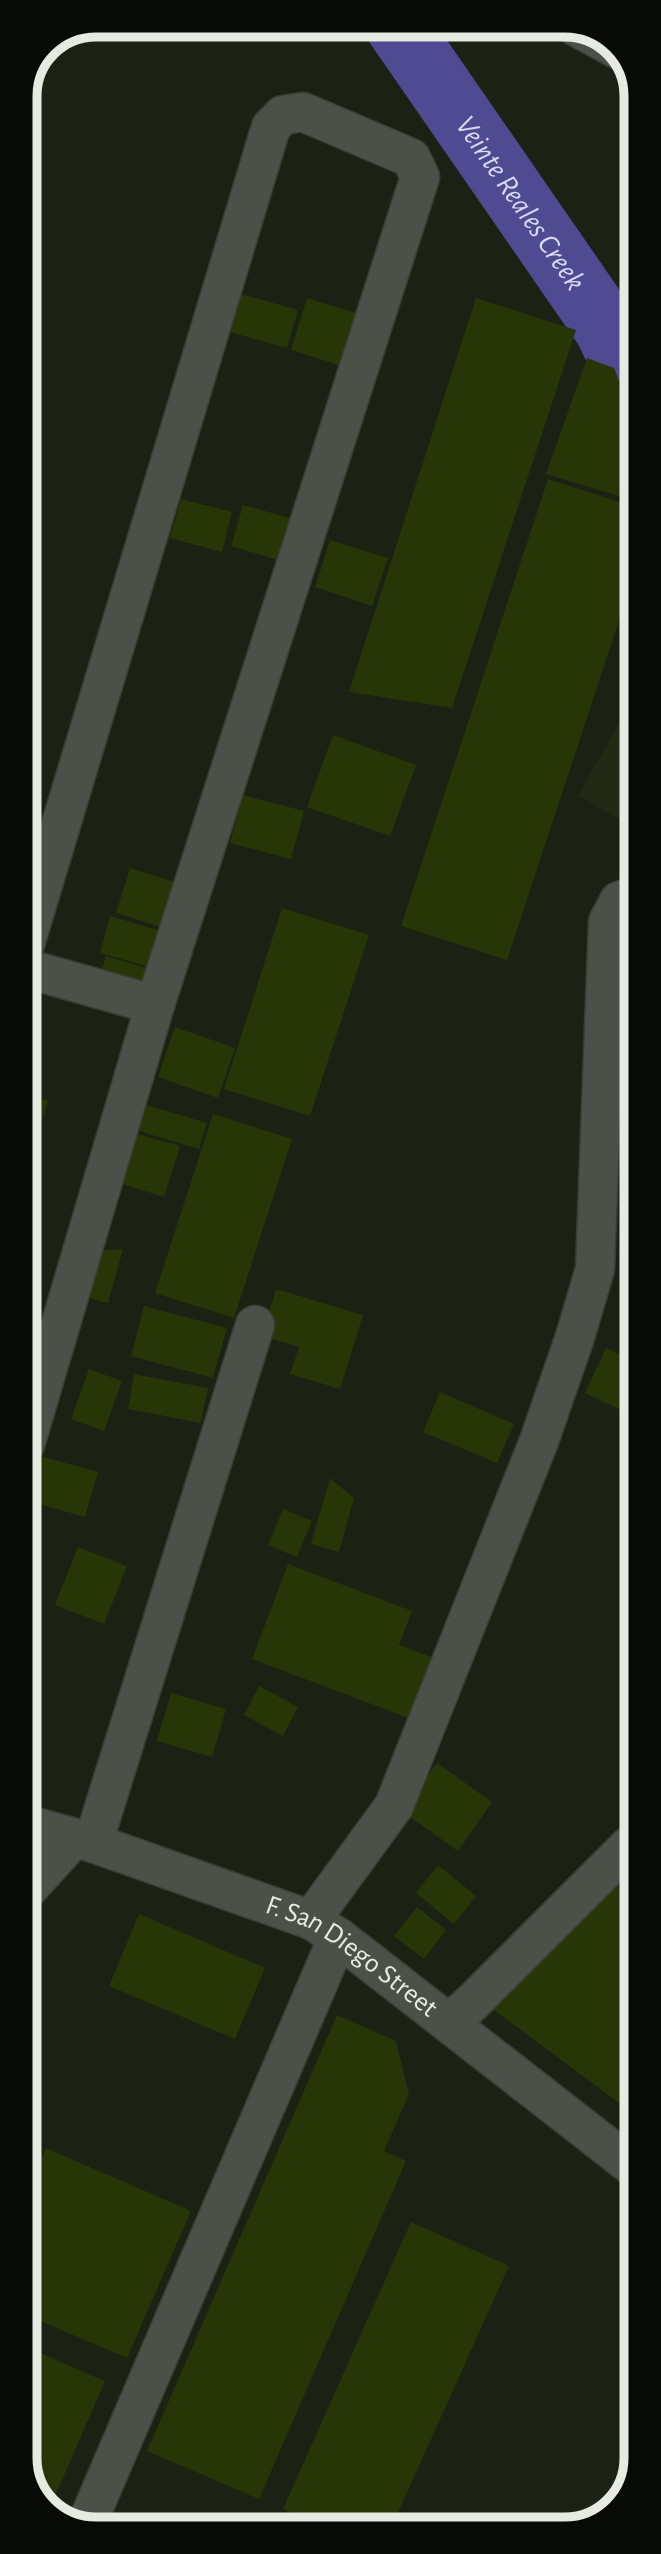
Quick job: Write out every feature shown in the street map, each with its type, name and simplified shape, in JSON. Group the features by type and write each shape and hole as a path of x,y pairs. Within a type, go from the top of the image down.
{"street":[{"path":"37,904 271,127 283,116 303,112 411,158 420,177 155,1005 37,1404"},
{"path":"90,2517 324,1928 394,1806 539,1440 575,1337 595,1269 608,922 619,901 624,899"},
{"path":"37,971 155,1005"},
{"path":"37,1882 83,1840 255,1325"},
{"name":"F. San Diego Street","path":"37,1827 83,1840 324,1928 449,2023 624,2148"},
{"path":"449,2023 624,1851"}],"shaded area":[{"path":"624,714 624,821 578,796"}],"building":[{"path":"238,293 298,310 287,348 227,331"},
{"path":"307,298 362,315 345,367 291,350"},
{"path":"476,298 576,330 452,708 349,692"},
{"path":"587,358 614,368 624,393 624,498 546,474"},
{"path":"548,479 624,503 624,605 507,960 401,926"},
{"path":"181,499 232,512 222,552 170,538"},
{"path":"243,505 297,520 285,562 231,546"},
{"path":"330,540 388,558 372,606 315,587"},
{"path":"333,735 416,765 390,836 307,807"},
{"path":"243,795 304,811 291,859 230,843"},
{"path":"130,868 186,886 171,930 116,913"},
{"path":"282,908 369,935 310,1116 224,1089"},
{"path":"110,916 171,934 160,970 100,953"},
{"path":"106,956 156,971 149,996 99,980"},
{"path":"175,1027 235,1048 218,1098 158,1077"},
{"path":"624,1051 624,1072 616,1068"},
{"path":"37,1098 48,1101 37,1137"},
{"path":"146,1105 207,1123 199,1149 139,1131"},
{"path":"213,1114 292,1139 234,1318 155,1293"},
{"path":"134,1133 180,1146 164,1197 119,1183"},
{"path":"123,1249 108,1303 81,1296 93,1251"},
{"path":"276,1289 363,1315 340,1389 290,1374 299,1347 262,1336"},
{"path":"144,1306 227,1328 213,1378 131,1356"},
{"path":"37,1331 49,1334 42,1357 37,1356"},
{"path":"606,1348 624,1357 624,1411 585,1393"},
{"path":"89,1369 122,1381 104,1431 71,1419"},
{"path":"134,1374 208,1388 201,1423 128,1409"},
{"path":"440,1392 514,1424 497,1463 423,1432"},
{"path":"40,1456 98,1472 85,1517 37,1504 37,1467"},
{"path":"330,1478 354,1498 339,1552 311,1544"},
{"path":"283,1509 312,1521 297,1557 268,1545"},
{"path":"78,1547 127,1566 104,1624 55,1605"},
{"path":"288,1564 412,1611 399,1645 434,1658 411,1719 252,1659"},
{"path":"259,1686 298,1707 283,1736 244,1715"},
{"path":"171,1693 226,1709 212,1757 157,1741"},
{"path":"437,1763 492,1802 458,1851 403,1812"},
{"path":"438,1865 476,1896 454,1924 416,1893"},
{"path":"624,1878 624,2107 494,2010"},
{"path":"417,1907 446,1930 424,1959 394,1936"},
{"path":"139,1914 265,1968 235,2039 109,1986"},
{"path":"337,2015 396,2041 409,2094 384,2151 406,2161 259,2499 147,2451"},
{"path":"46,2148 191,2211 127,2358 37,2320 37,2170"},
{"path":"411,2222 509,2266 396,2517 301,2517 283,2509"},
{"path":"37,2352 105,2381 54,2500 45,2488 38,2470"}],"waterway":[{"name":"Veinte Reales Creek","path":"405,37 607,329 624,365"}]}
